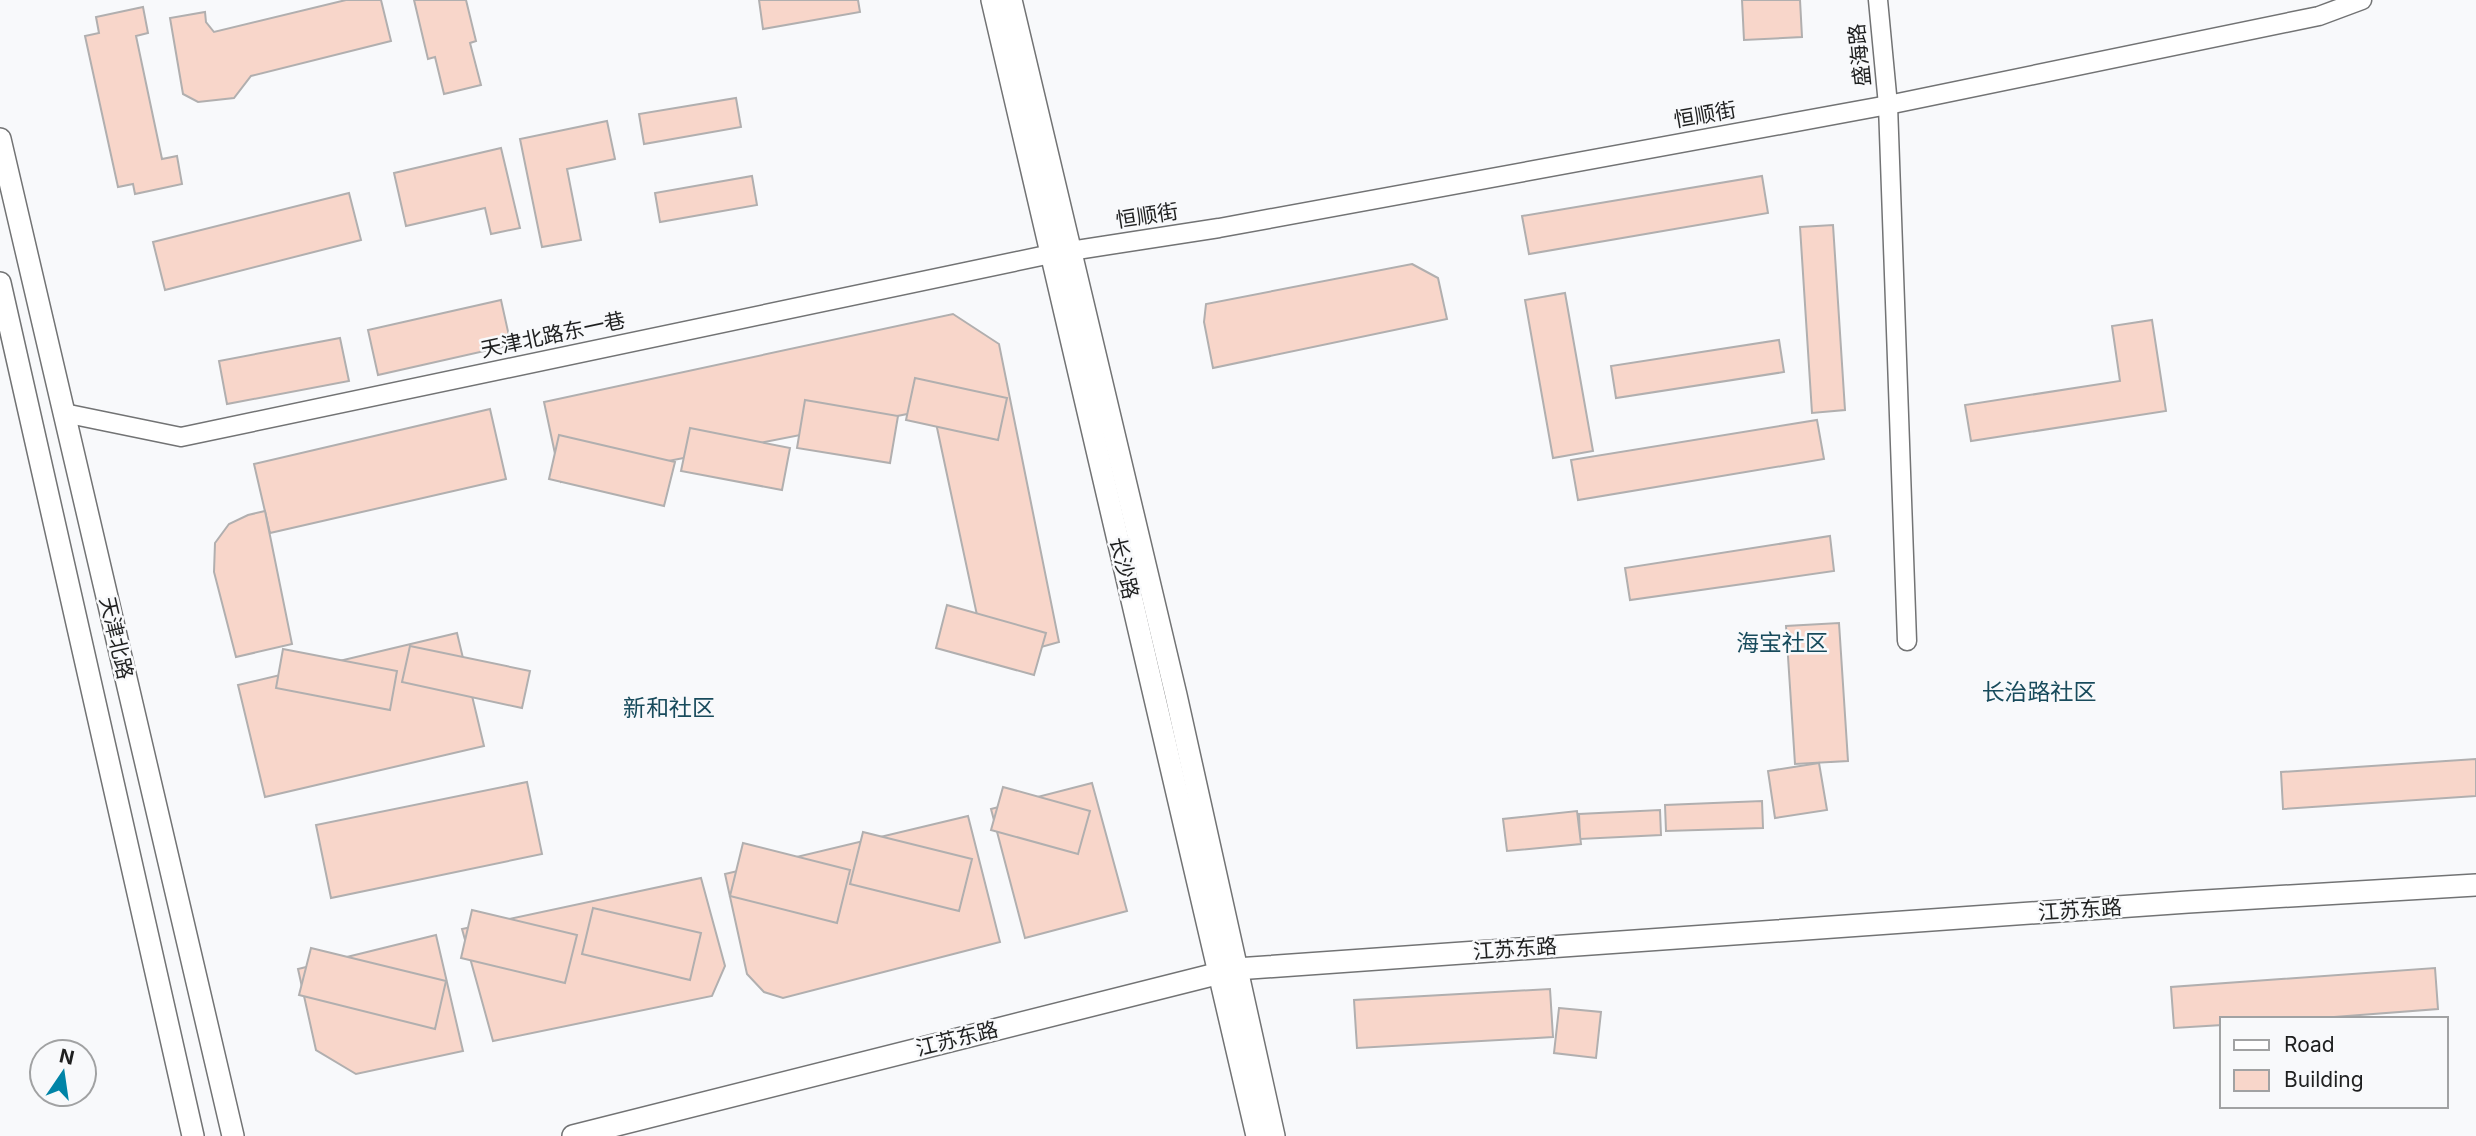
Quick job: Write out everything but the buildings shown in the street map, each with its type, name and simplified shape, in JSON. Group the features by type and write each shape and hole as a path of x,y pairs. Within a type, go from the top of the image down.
{"street":[{"name":"长沙路","path":"992,0 1061,253"},
{"name":"长沙路","path":"1011,0 1061,253 1228,971 1274,1136"},
{"name":"盛海路","path":"1878,0 1888,105 1907,641"},
{"name":"恒顺街","path":"1061,253 1233,225 1888,105 2362,0"},
{"name":"天津北路","path":"0,139 233,1136"},
{"name":"天津北路东一巷","path":"64,413 181,437 1061,253"},
{"name":"天津北路","path":"0,283 193,1136"},
{"name":"江苏东路","path":"573,1136 1228,971 2174,903 2476,885"},
{"name":"长沙路","path":"1228,971 1257,1136"}],"district":[{"name":"海宝社区","path":"1782,643"},
{"name":"长治路社区","path":"2039,692"},
{"name":"新和社区","path":"669,708"}]}
